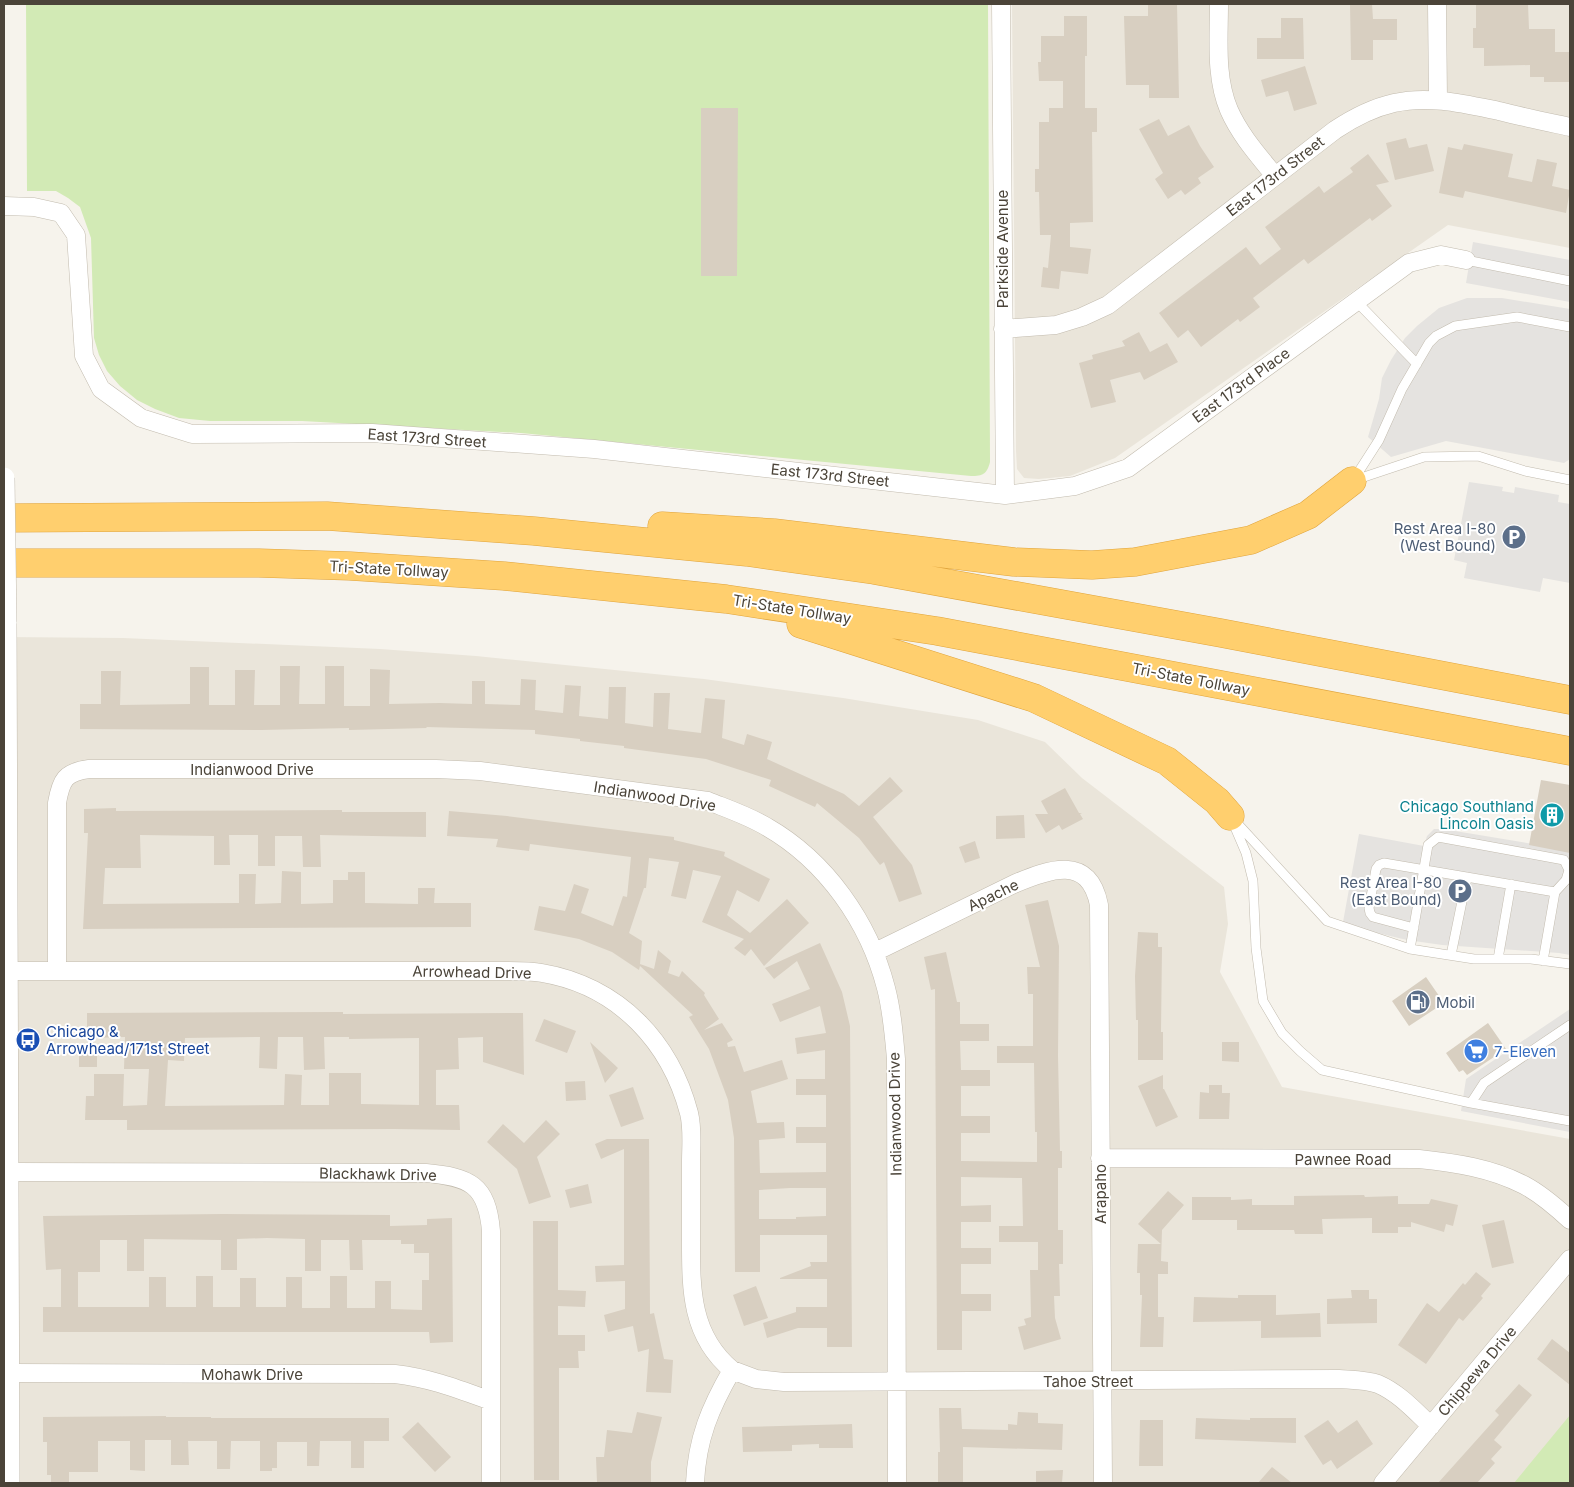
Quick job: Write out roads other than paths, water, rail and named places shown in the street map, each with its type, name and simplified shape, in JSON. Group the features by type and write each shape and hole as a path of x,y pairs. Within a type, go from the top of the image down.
{"highway":[{"path":"534,531 632,524 774,533 1014,562 1092,565 1135,562 1252,540 1308,515 1352,481"},
{"path":"4,518 327,516 534,531 747,552 874,570 1221,633 1570,700"},
{"name":"Tri-State Tollway","path":"4,563 350,566 504,576 726,599 937,631 1570,751"},
{"path":"726,599 1034,698 1168,761 1217,801 1230,816"}],"street":[{"name":"Parkside Avenue","path":"1001,4 1005,495"},
{"path":"1219,4 1220,71 1229,109 1241,133 1275,176"},
{"path":"1437,4 1438,100"},
{"name":"East 173rd Street","path":"1003,329 1056,325 1082,317 1108,305 1357,115 1395,103 1438,100 1461,103 1570,127"},
{"name":"East 173rd Street","path":"4,206 34,207 62,213 76,235 84,356 101,389 141,418 192,434 372,433 594,449 1005,495"},
{"name":"East 173rd Place","path":"1005,495 1075,486 1128,468 1409,263 1440,255 1466,260"},
{"path":"4,478 6,622 5,876 8,971 6,1117 10,1483"},
{"name":"Indianwood Drive","path":"57,971 57,803 59,788 65,777 79,770 436,769 490,773 708,801 767,826 793,844 819,867 842,894 862,926 874,952 886,988 896,1059 897,1483"},
{"name":"Apache","path":"874,952 1014,884 1037,874 1056,870 1071,870 1083,874 1096,891 1099,905"},
{"name":"Arapaho","path":"1099,905 1103,1483"},
{"name":"Arrowhead Drive","path":"8,971 508,971 542,973 571,980 598,991 625,1009 648,1031 669,1060 681,1087 689,1115 691,1147 691,1270 693,1299 701,1326 712,1348 720,1360 732,1370"},
{"name":"Pawnee Road","path":"1100,1158 1410,1159 1454,1162 1484,1169 1524,1185 1546,1199 1570,1220"},
{"name":"Blackhawk Drive","path":"8,1172 426,1173 449,1175 464,1180 476,1188 485,1200 490,1216 492,1250 492,1483"},
{"name":"Chippewa Drive","path":"1383,1483 1570,1259"},
{"path":"695,1483 698,1451 704,1425 716,1398 732,1370"},
{"name":"Tahoe Street","path":"732,1370 756,1379 784,1382 1359,1380 1377,1384 1393,1392 1431,1426"},
{"name":"Mohawk Drive","path":"9,1373 396,1374 440,1382 491,1401"}],"lane":[{"path":"1466,260 1570,281"},
{"path":"1356,301 1417,364"},
{"path":"1352,481 1379,440 1402,389 1429,343 1436,336 1455,326 1517,317 1570,327"},
{"path":"1352,481 1424,457 1478,456 1524,472 1570,480"},
{"path":"1230,816 1327,921 1410,949 1474,959 1543,961 1570,964"},
{"path":"1230,816 1246,853 1253,881 1256,948 1263,1001 1282,1032 1322,1070 1471,1103 1570,1121"},
{"path":"1410,949 1428,845 1438,837 1564,860 1569,870 1566,880 1555,892 1543,961"},
{"path":"1414,928 1374,917 1370,913 1372,888 1379,865 1384,863 1424,869 1555,892"},
{"path":"1451,956 1467,876"},
{"path":"1498,959 1511,884"},
{"path":"1471,1103 1484,1083 1570,1025"}],"place":[{"name":"Rest Area I-80 (West Bound)","path":"1514,537"},
{"name":"Chicago Southland Lincoln Oasis","path":"1552,815"},
{"name":"Rest Area I-80 (East Bound)","path":"1460,891"},
{"name":"Mobil","path":"1418,1002"},
{"name":"Chicago & Arrowhead/171st Street","path":"28,1040"},
{"name":"7-Eleven","path":"1476,1051"}]}
